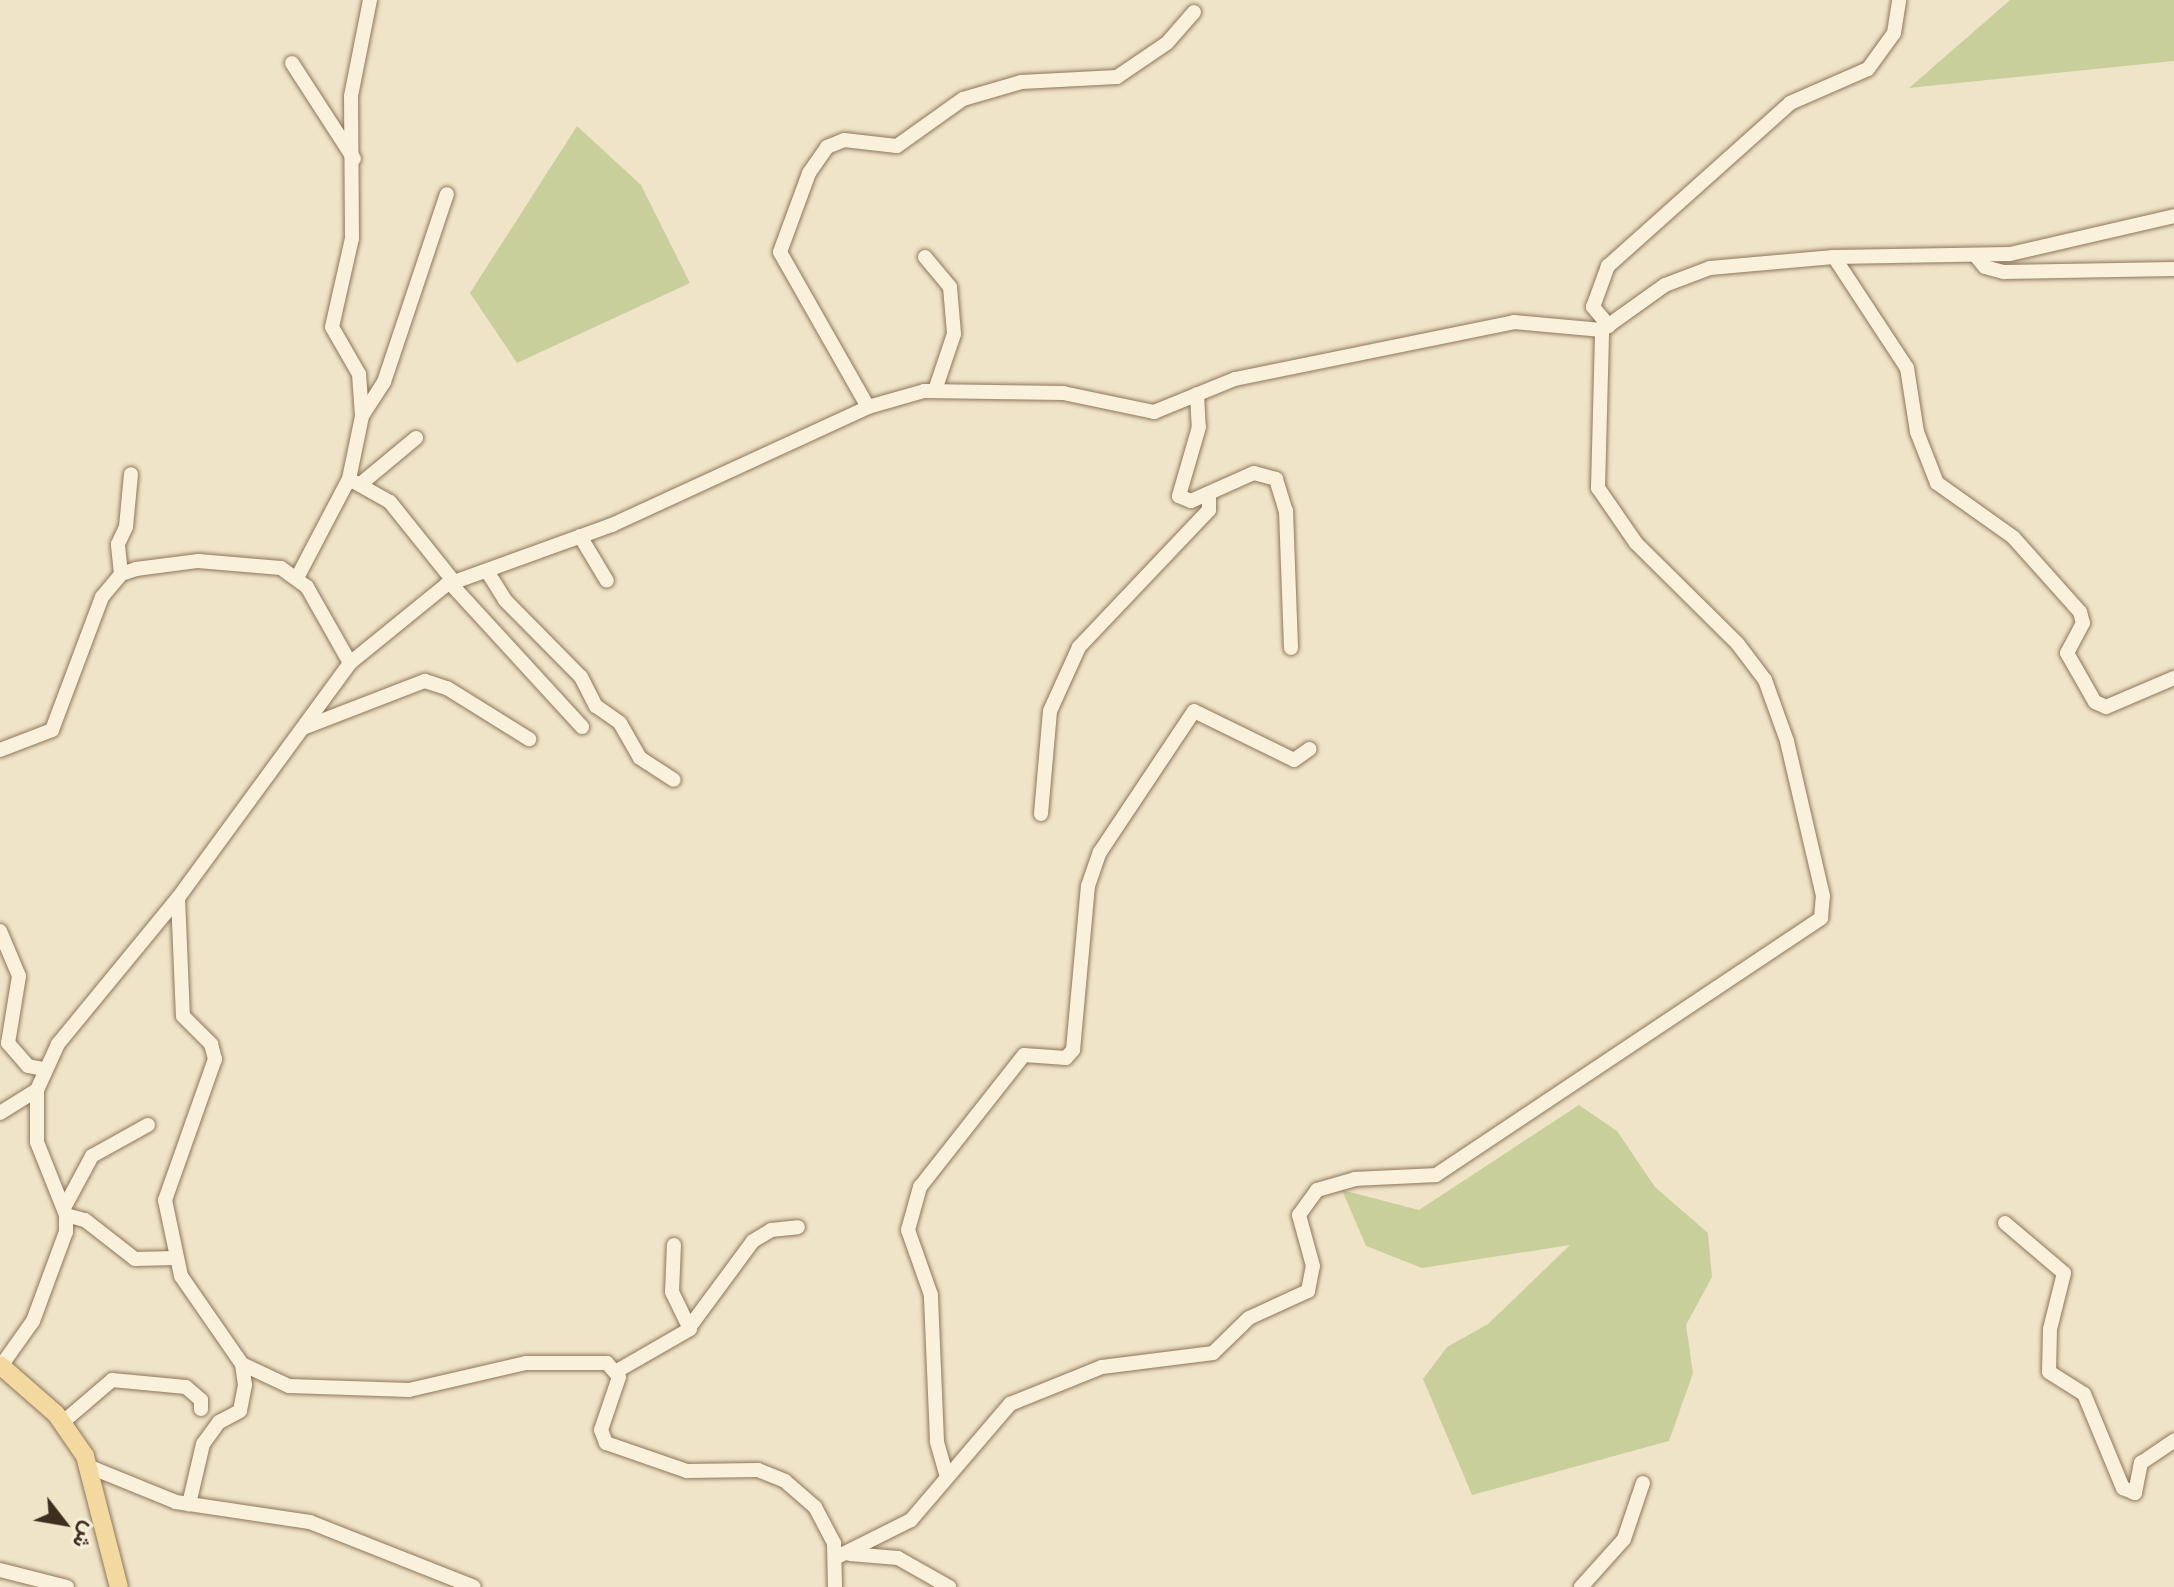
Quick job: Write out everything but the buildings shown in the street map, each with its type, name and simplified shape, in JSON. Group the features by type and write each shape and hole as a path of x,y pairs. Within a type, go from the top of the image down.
{"main road":[{"path":"0,1366 63,1422 90,1467 119,1587"}],"street":[{"path":"356,480 362,416 359,374 332,327 352,238 354,159 351,96 370,0"},
{"path":"841,1555 903,1526 995,1416 1019,1399 1102,1367 1213,1353 1249,1318 1308,1291 1313,1266 1299,1215 1317,1190 1355,1179 1436,1175 1821,918 1823,896 1787,741 1765,680 1737,643 1636,543 1598,488 1606,328 1593,307 1608,266 1790,103 1868,69 1894,33 1899,0"},
{"path":"868,407 780,252 809,173 827,147 844,140 897,146 963,99 1021,82 1117,77 1167,43 1194,12"},
{"path":"292,63 354,159"},
{"path":"362,416 384,382 447,194"},
{"path":"0,1366 42,1301 66,1232 65,1212 37,1142 37,1090 44,1069 84,1007 178,898 350,663 392,623 453,583 580,536 868,407 935,390 1076,394 1146,412 1235,379 1528,320 1606,328 1689,274 1834,257 1976,256 2174,216"},
{"path":"1976,256 1985,267 2004,272 2174,269"},
{"path":"925,257 950,287 954,334 935,390"},
{"path":"1834,257 1907,368 1917,432 1937,483 2013,537 2080,612 2083,623 2067,653 2095,702 2106,707 2174,678"},
{"path":"1197,394 1199,427 1178,495 1187,502 1254,473 1279,482 1290,565 1291,648"},
{"path":"298,576 356,480 416,438"},
{"path":"0,750 52,730 94,613 121,574 118,544 126,527 131,474"},
{"path":"356,480 390,502 453,583 582,727"},
{"path":"1041,814 1050,711 1079,647 1209,510 1209,493"},
{"path":"580,536 607,581"},
{"path":"121,574 198,561 268,565 298,576 350,663"},
{"path":"487,571 505,600 581,677 596,706 620,723 640,758 674,780"},
{"path":"299,729 425,681 447,688 529,739"},
{"path":"947,1477 937,1441 931,1295 908,1230 920,1187 1024,1055 1066,1058 1073,1050 1088,886 1100,852 1194,711 1294,760 1310,749"},
{"path":"178,898 183,1016 211,1044 215,1059 165,1200 181,1276 242,1364 289,1386 321,1389 409,1390 554,1360 602,1361 617,1371"},
{"path":"0,931 19,976 6,1027 8,1043 28,1066 44,1069"},
{"path":"0,1113 37,1090"},
{"path":"65,1212 92,1156 148,1125"},
{"path":"65,1212 85,1220 135,1259 176,1258"},
{"path":"2005,1223 2064,1273 2050,1329 2049,1372 2084,1394 2123,1488 2135,1493 2141,1463 2174,1441"},
{"path":"617,1371 657,1353 691,1325 753,1241 771,1230 798,1227"},
{"path":"674,1245 672,1292 691,1325"},
{"path":"189,1504 203,1444 213,1427 243,1406 242,1364"},
{"path":"617,1371 601,1430 606,1443 687,1471 774,1475 815,1507 841,1555 835,1587"},
{"path":"63,1422 112,1380 186,1387 201,1400 201,1409"},
{"path":"90,1467 158,1498 291,1516 438,1581 474,1587"},
{"path":"1581,1587 1624,1539 1643,1483"},
{"path":"841,1555 898,1558 949,1587"},
{"path":"2,1566 31,1583 67,1587"}],"green space":[{"path":"2010,0 2174,0 2174,61 1909,88"},
{"path":"577,126 641,185 690,283 517,363 470,293"},
{"path":"1579,1105 1617,1131 1655,1187 1708,1233 1712,1277 1686,1325 1693,1373 1669,1441 1472,1495 1423,1379 1447,1347 1488,1324 1570,1245 1422,1268 1366,1246 1342,1190 1419,1210"}]}
